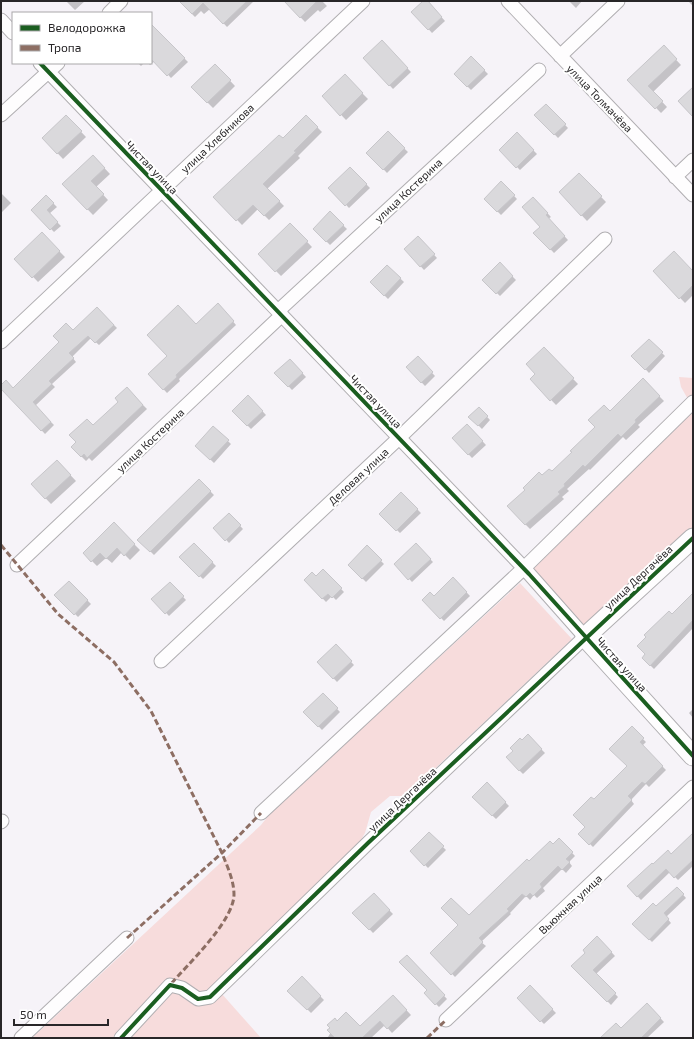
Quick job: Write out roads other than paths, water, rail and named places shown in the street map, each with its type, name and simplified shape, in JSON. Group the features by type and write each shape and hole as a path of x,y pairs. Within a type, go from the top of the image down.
{"street":[{"path":"110,12 121,1"},
{"name":"улица Хлебникова","path":"1,342 363,1"},
{"name":"улица Толмачёва","path":"508,1 693,195"},
{"path":"560,56 618,1"},
{"path":"1,20 12,32"},
{"path":"1,115 49,66"},
{"name":"Чистая улица","path":"49,66 162,190 524,568 693,756"},
{"name":"улица Костерина","path":"17,566 280,313 539,70"},
{"path":"675,177 693,160"},
{"name":"Деловая улица","path":"161,662 399,438 605,239"},
{"path":"261,813 524,568 693,402"},
{"name":"улица Дергачёва","path":"121,1038 170,985 182,988 198,999 210,997 585,637 693,538"},
{"name":"Вьюжная улица","path":"446,1020 693,787"},
{"path":"21,1038 127,938"}]}
